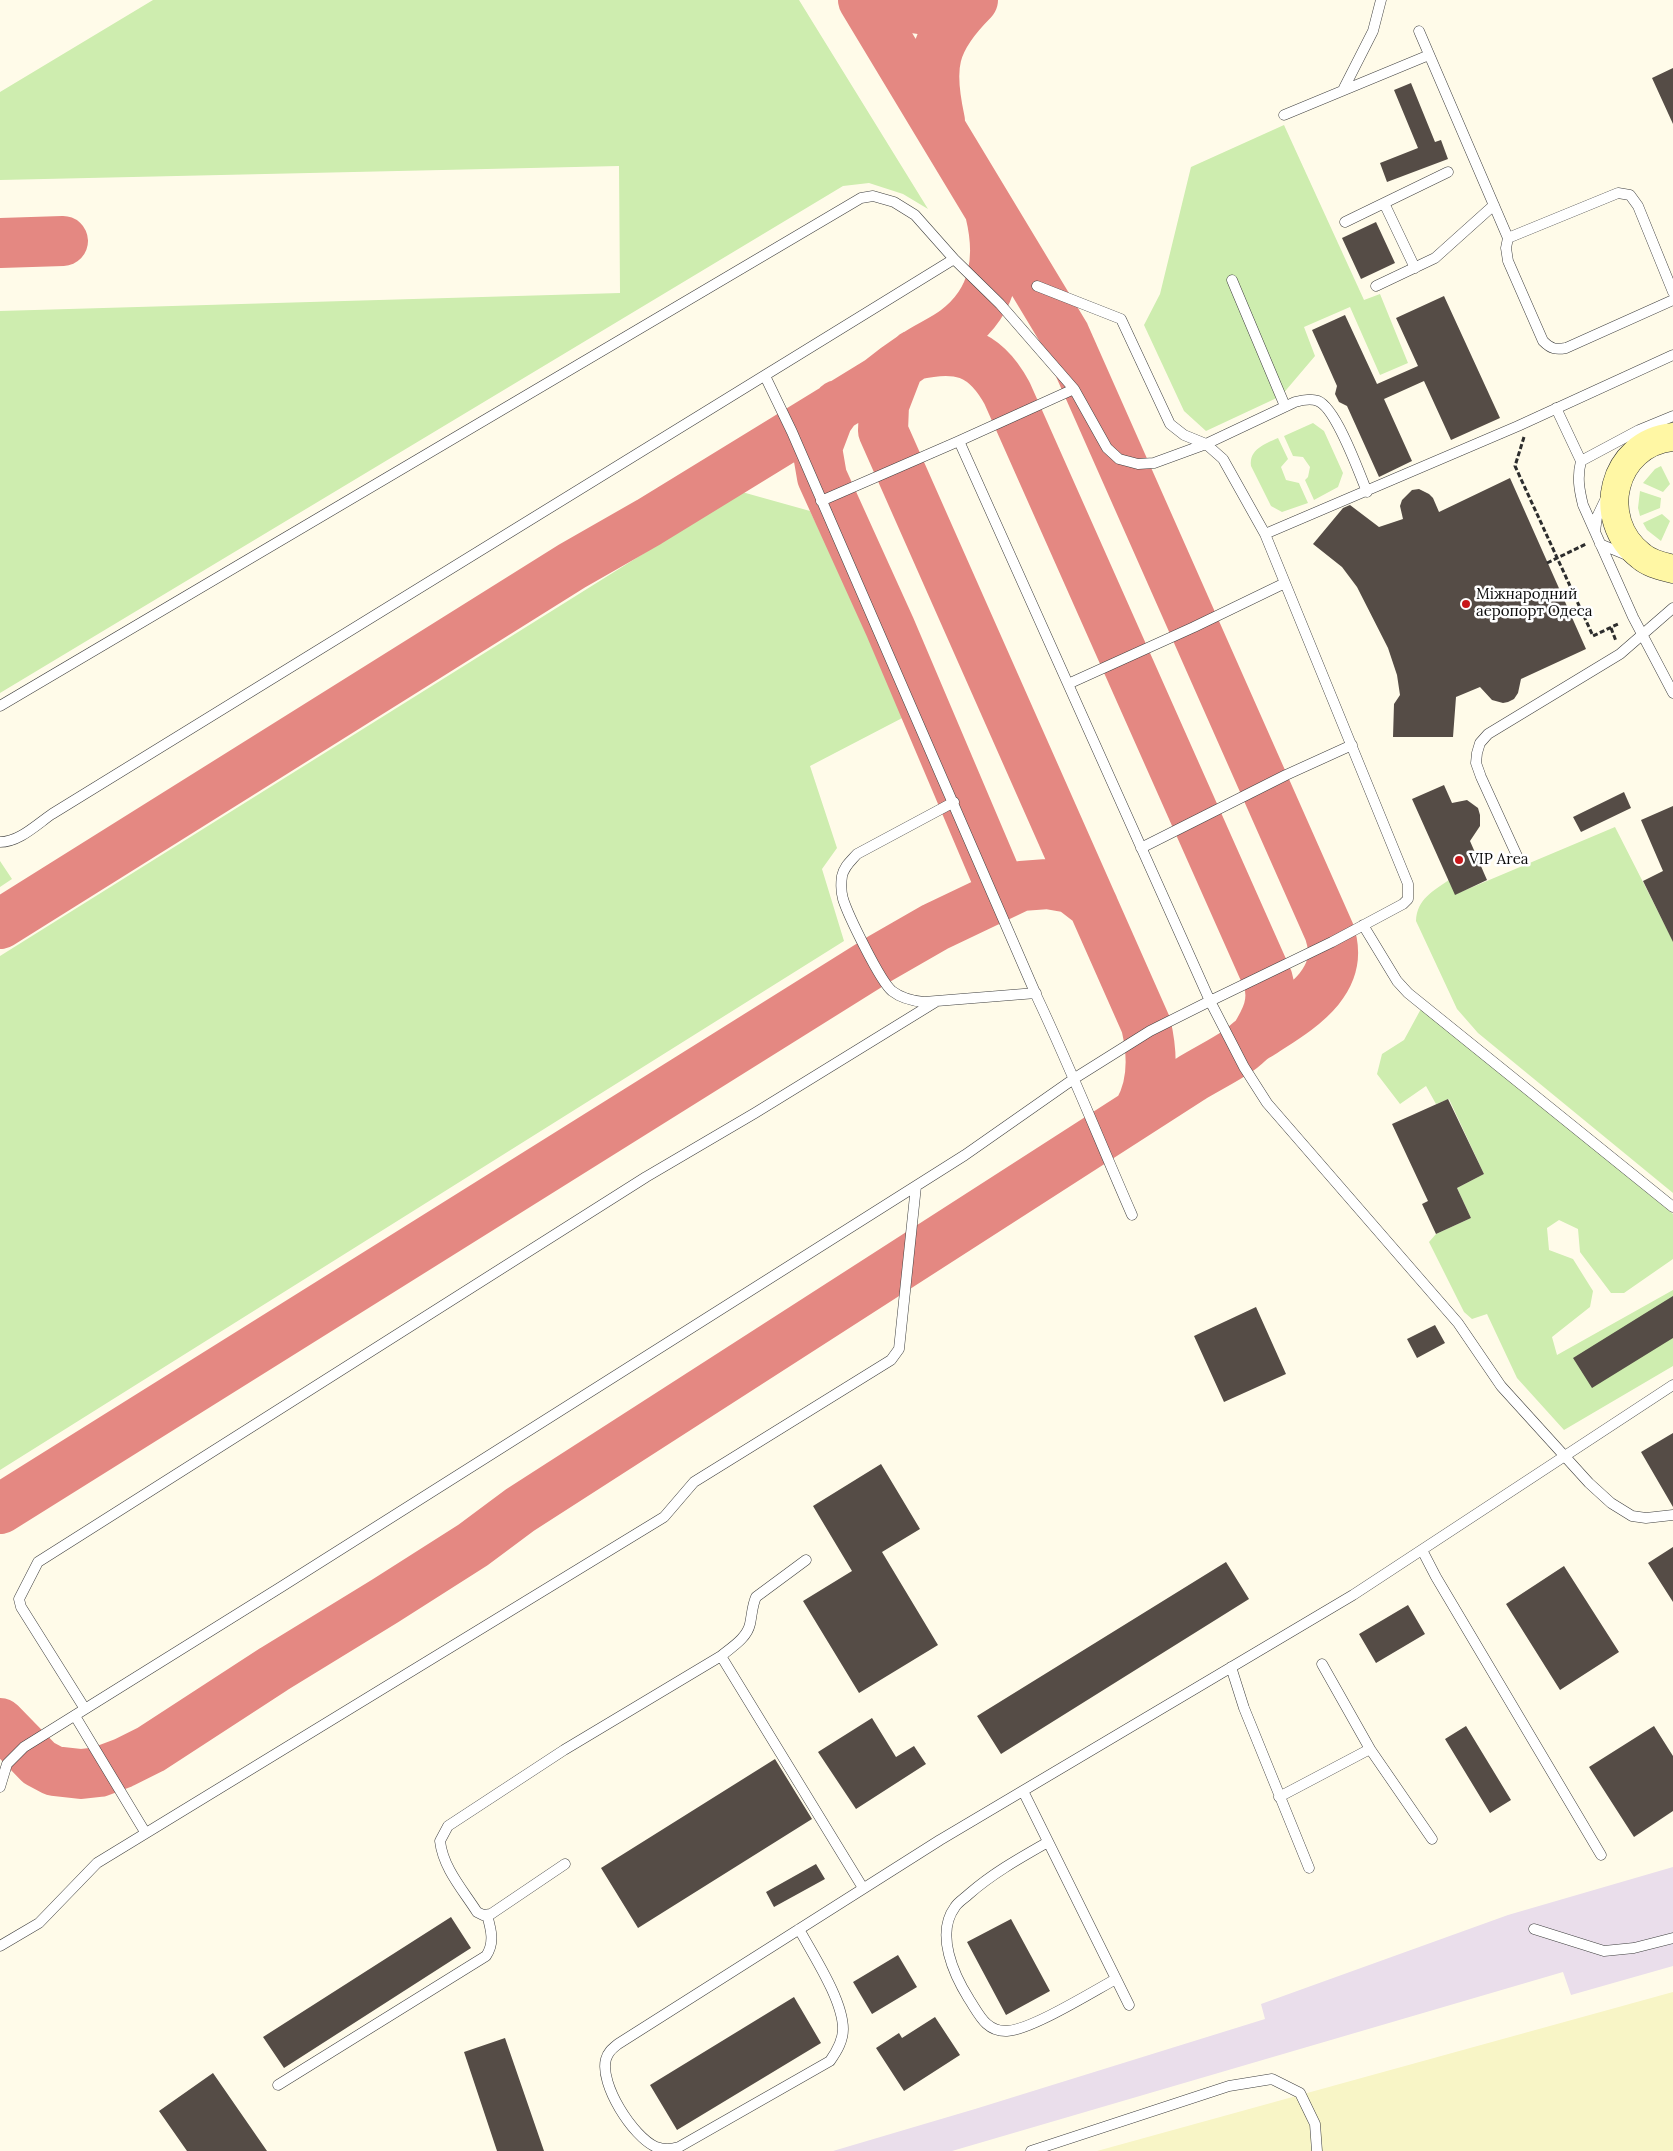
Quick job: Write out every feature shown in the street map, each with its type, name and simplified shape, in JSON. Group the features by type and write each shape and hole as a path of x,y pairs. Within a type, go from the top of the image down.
{"main road":[{"path":"1665,567 1642,558 1619,531 1614,513 1614,498 1617,480 1626,464 1637,452 1652,443 1673,437"}],"lane":[{"path":"1344,88 1373,32 1381,0"},
{"path":"1419,31 1508,238 1506,248 1508,261 1543,341 1550,348 1558,350 1566,348 1673,300"},
{"path":"1284,115 1344,88 1429,55"},
{"path":"1345,222 1448,172"},
{"path":"1508,238 1618,192 1630,195 1638,206 1673,292"},
{"path":"0,706 861,198 874,196 894,202 915,215 954,259 1000,304 1074,389 1107,448 1119,459 1147,465 1206,444 1285,406 1307,399 1317,401 1332,412 1367,492"},
{"path":"1384,203 1415,268"},
{"path":"1376,286 1435,258 1494,205"},
{"path":"0,842 11,841 21,835 308,656 954,259"},
{"path":"1232,280 1285,406"},
{"path":"0,1787 7,1764 15,1754 965,1155 1075,1078 1150,1031 1363,925 1403,904 1408,899 1408,884 1265,534 1223,459 1206,444 1184,434 1170,424 1120,319 1036,286"},
{"path":"1265,534 1367,492 1529,421 1673,355"},
{"path":"765,376 792,432 1036,993 1075,1078 1098,1138 1132,1215"},
{"path":"821,501 1074,389"},
{"path":"1556,408 1581,461 1578,472 1578,487 1583,505 1633,617 1673,693"},
{"path":"1581,461 1639,430 1673,416"},
{"path":"960,441 1210,1000 1244,1067 1267,1103 1458,1323 1501,1386 1565,1455 1588,1483 1612,1503 1632,1516 1646,1518 1673,1515"},
{"path":"1595,532 1600,508 1617,480"},
{"path":"1600,544 1616,552 1665,567"},
{"path":"1068,684 1285,584"},
{"path":"1518,858 1476,763 1480,743 1498,726 1620,654 1673,608"},
{"path":"1141,848 1286,775 1352,745"},
{"path":"954,802 857,854 845,866 842,876 841,887 844,900 873,964 886,985 900,996 913,1000 937,1002 1036,993"},
{"path":"1363,925 1397,981 1408,993 1673,1207"},
{"path":"85,1709 21,1607 19,1599 38,1562 646,1177 937,1002"},
{"path":"0,1946 39,1923 97,1862 664,1517 694,1482 891,1360 899,1349 916,1186"},
{"path":"799,1928 837,2000 842,2018 843,2030 836,2052 830,2061 678,2148 664,2150 645,2141 636,2133 611,2092 604,2069 608,2052 630,2036 799,1928 863,1888 1353,1595 1673,1385"},
{"path":"1422,1550 1436,1578 1601,1855"},
{"path":"565,1864 487,1915 477,1912 445,1861 440,1841 448,1826 564,1750 722,1656 744,1637 750,1626 752,1606 756,1597 806,1560"},
{"path":"722,1656 863,1888"},
{"path":"1322,1664 1370,1749 1432,1839"},
{"path":"1231,1667 1244,1708 1309,1868"},
{"path":"75,1716 145,1832"},
{"path":"1280,1798 1370,1749"},
{"path":"1023,1791 1129,2005"},
{"path":"1048,1842 995,1873 955,1907 948,1922 947,1932 949,1954 962,1987 987,2025 995,2030 1005,2032 1027,2026 1116,1979"},
{"path":"278,2085 486,1956 492,1941 487,1915"},
{"path":"1534,1929 1604,1951 1634,1948 1673,1938"},
{"path":"1032,2151 1229,2086 1272,2079 1300,2093 1315,2124 1317,2151"}],"path":[{"path":"1529,421 1515,466 1593,636 1633,617"}],"shaded area":[{"path":"1673,1867 1673,1966 1571,1995 1563,1972 952,2151 833,2151 1265,2019 1261,2004 1508,1915"},
{"path":"1673,1992 1673,2151 1097,2151"}],"green space":[{"path":"153,0 799,0 928,209 903,194 869,183 843,186 0,693 0,311 620,293 619,166 0,180 0,92"},
{"path":"1284,125 1364,300 1380,294 1408,363 1380,375 1350,307 1304,327 1315,356 1281,396 1206,431 1184,411 1144,325 1160,294 1191,167"},
{"path":"1313,423 1324,431 1343,473 1338,487 1314,500 1305,480 1308,477 1310,467 1303,457 1293,456 1284,436"},
{"path":"1278,438 1288,459 1281,467 1286,480 1299,483 1308,503 1282,512 1271,506 1251,466 1251,460 1255,451"},
{"path":"1661,466 1670,484 1663,492 1643,483 1655,469"},
{"path":"1640,491 1661,498 1660,508 1640,516 1638,508"},
{"path":"742,492 810,511 908,715 810,766 837,848 822,869 844,941 0,1470 0,956"},
{"path":"1662,514 1670,521 1661,541 1647,530 1643,523"},
{"path":"1615,827 1673,941 1673,1193 1478,1033 1457,1009 1416,921 1419,907 1427,896 1449,880 1456,894"},
{"path":"0,861 12,879 0,887"},
{"path":"1422,1007 1673,1214 1673,1259 1624,1293 1611,1293 1580,1252 1578,1229 1559,1220 1547,1228 1549,1250 1573,1259 1593,1291 1590,1307 1552,1337 1557,1355 1673,1290 1673,1366 1564,1430 1517,1378 1487,1314 1472,1319 1464,1312 1429,1242 1436,1234 1471,1218 1457,1188 1484,1174 1449,1099 1436,1104 1426,1086 1400,1104 1377,1074 1382,1054 1404,1040"}],"building":[{"path":"1673,68 1673,124 1652,78"},
{"path":"1411,83 1435,142 1441,140 1448,159 1387,182 1380,163 1418,148 1394,90"},
{"path":"1376,222 1395,263 1361,279 1342,238"},
{"path":"1444,296 1500,418 1451,440 1424,381 1384,399 1412,461 1379,477 1347,406 1339,402 1335,394 1337,386 1312,330 1345,315 1377,384 1418,366 1396,318"},
{"name":"Міжнародний аеропорт Одеса","path":"1510,478 1586,649 1521,679 1518,693 1514,699 1508,702 1503,703 1492,700 1480,687 1456,697 1453,737 1393,737 1394,704 1400,695 1397,675 1388,648 1357,587 1342,567 1313,544 1343,508 1350,505 1379,527 1403,519 1400,506 1402,500 1412,490 1419,489 1429,494 1433,498 1439,512"},
{"name":"VIP Area","path":"1444,785 1452,803 1467,800 1478,808 1480,826 1470,841 1487,880 1455,895 1412,799"},
{"path":"1624,792 1631,808 1581,832 1573,817"},
{"path":"1673,806 1673,942 1643,881 1663,871 1641,820"},
{"path":"1448,1099 1484,1174 1457,1188 1471,1218 1436,1234 1422,1204 1428,1201 1392,1124"},
{"path":"1673,1296 1673,1338 1592,1388 1573,1358"},
{"path":"1256,1307 1286,1374 1224,1402 1194,1336"},
{"path":"1435,1325 1445,1343 1417,1358 1407,1339"},
{"path":"1673,1433 1673,1507 1641,1452"},
{"path":"881,1464 920,1529 882,1552 938,1645 859,1693 803,1601 852,1571 813,1506"},
{"path":"1673,1547 1673,1602 1648,1563"},
{"path":"1226,1562 1249,1599 1001,1754 977,1716"},
{"path":"1564,1566 1619,1652 1560,1690 1506,1604"},
{"path":"1408,1605 1425,1634 1376,1663 1359,1634"},
{"path":"872,1718 896,1757 914,1746 926,1764 856,1809 818,1752"},
{"path":"1466,1726 1511,1800 1490,1813 1445,1739"},
{"path":"1654,1726 1673,1756 1673,1811 1634,1837 1589,1767"},
{"path":"775,1759 812,1819 638,1928 601,1868"},
{"path":"816,1864 825,1879 774,1907 766,1892"},
{"path":"451,1917 471,1948 284,2068 263,2037"},
{"path":"1011,1919 1050,1991 1006,2015 967,1942"},
{"path":"898,1955 917,1987 872,2014 853,1982"},
{"path":"794,1997 821,2043 677,2130 650,2085"},
{"path":"935,2017 960,2055 904,2091 876,2048 899,2033 902,2038"},
{"path":"505,2038 544,2151 497,2151 464,2052"},
{"path":"213,2073 267,2151 187,2151 159,2111"}],"taxiway":[{"path":"0,1723 39,1763 54,1771 81,1774 99,1772 151,1749 274,1669 473,1545 520,1510 1192,1078 1238,1051 1253,1038 1302,1006 1325,981 1331,966 1333,950 1329,931 1065,335 863,0"},
{"path":"885,0 919,9 939,9 973,0 949,28 941,42 937,55 934,69 934,85 940,121"},
{"path":"0,924 572,566 649,522 879,381 918,352 956,330 980,305 992,277 995,245 990,212"},
{"path":"0,243 63,241"},
{"path":"914,355 944,351 968,354 989,368 1007,393 1268,980 1270,1003 1263,1024 1255,1037"},
{"path":"899,366 884,405 883,431 1146,1025 1150,1047 1151,1070 1147,1091 1138,1112"},
{"path":"838,405 828,419 817,448 822,477 890,627 1003,893"},
{"path":"0,1509 881,958 935,927 1021,886 1048,884 1071,888 1093,905"}],"place":[{"name":"Міжнародний аеропорт Одеса","path":"1466,604"},
{"name":"VIP Area","path":"1459,860"}]}
